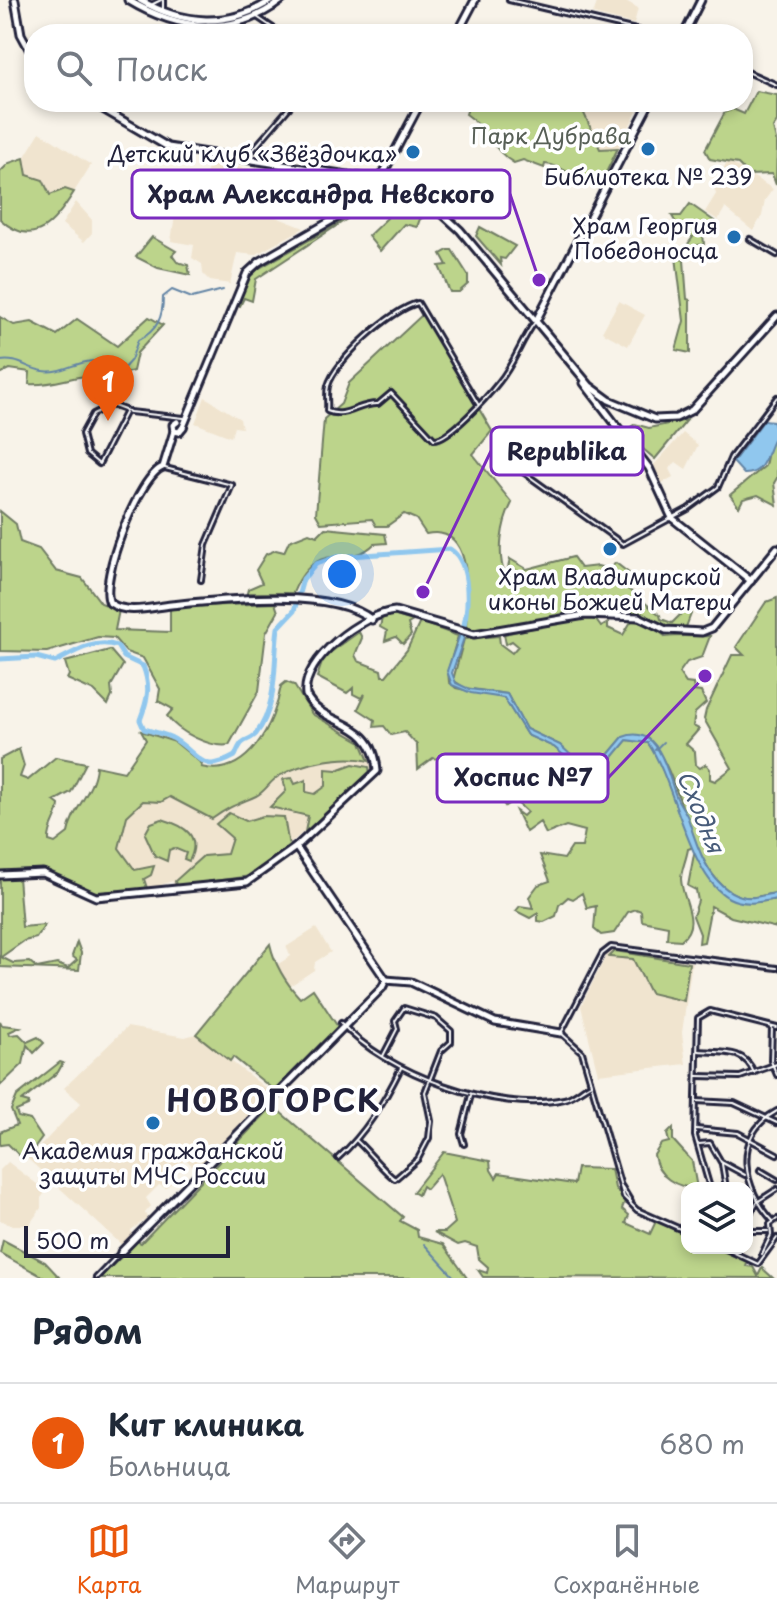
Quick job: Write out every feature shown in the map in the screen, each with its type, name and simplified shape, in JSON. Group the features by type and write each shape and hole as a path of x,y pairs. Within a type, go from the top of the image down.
{"street":[{"path":"15,0 24,40"},
{"path":"128,0 161,18 183,24"},
{"path":"140,0 170,15 218,20 247,14 272,0"},
{"path":"149,5 162,0 162,7 170,15"},
{"path":"226,24 254,17 282,0"},
{"path":"462,24 475,0"},
{"path":"509,0 611,24"},
{"path":"689,24 701,0"},
{"path":"267,22 268,10"},
{"path":"254,17 270,24"},
{"path":"753,74 777,85"},
{"path":"108,112 165,146 381,178 398,184 448,218 598,393 655,419 669,420 688,413 777,316"},
{"path":"245,159 285,112"},
{"path":"174,431 179,432 183,427 184,418 247,273 259,262 353,211 371,195 416,112"},
{"path":"478,404 418,303 388,317 339,369 328,387 327,411 351,413 367,403 378,404 391,393 436,440 450,433 478,404 501,380 537,319 645,112"},
{"path":"750,239 777,255"},
{"path":"578,372 599,406 649,468 672,518 751,581"},
{"path":"598,393 599,406"},
{"path":"599,406 601,400 609,400"},
{"path":"504,451 523,472 623,544 672,518 723,482 729,460 776,400"},
{"path":"126,411 99,464 85,450 84,427 102,408 111,405 126,411 184,418"},
{"path":"170,416 183,427"},
{"path":"175,422 184,418"},
{"path":"163,467 175,422"},
{"path":"201,580 205,547 232,485 163,467 153,471 145,484 108,577 108,600 116,607 130,610 191,603 291,599 349,607 372,620"},
{"path":"0,875 43,873 96,897 252,880 296,847 377,771 361,732 313,705 305,690 309,673 321,654 372,620 395,611 468,633 485,634 585,615 639,617 666,630 702,632 712,628 777,548"},
{"path":"296,847 386,980 419,986 495,1022 561,1033 582,1052 619,1183 637,1210 681,1229"},
{"path":"561,1033 602,954 611,947 777,968"},
{"path":"96,1278 386,980"},
{"path":"357,1141 380,1161 386,1174 395,1179 420,1157 430,1130 425,1092 441,1051 452,1038 448,1026 436,1018 402,1009 395,1021 397,1029 383,1056"},
{"path":"708,1182 695,1129 697,1024 704,1012 775,1027 773,1066 777,1075"},
{"path":"342,1025 402,1067 471,1094 489,1098 566,1099 592,1084"},
{"path":"697,1051 740,1055 749,1061 754,1073"},
{"path":"696,1076 740,1077 777,1064"},
{"path":"338,1158 357,1141 382,1107 402,1067"},
{"path":"464,1144 461,1134 471,1094"},
{"path":"695,1100 734,1103 777,1123"},
{"path":"753,1261 759,1260 775,1220 757,1202 746,1176 752,1139 777,1111"},
{"path":"695,1129 724,1129 752,1139 777,1154"},
{"path":"697,1144 710,1143 722,1163 726,1182"},
{"path":"722,1163 746,1176"},
{"path":"725,1174 730,1167"},
{"path":"760,1170 777,1180"},
{"path":"753,1209 757,1202 777,1189"},
{"path":"737,1254 758,1264 771,1241 777,1238 770,1233 753,1232"}],"shaded area":[{"path":"598,0 624,0 638,8 634,24 593,14"},
{"path":"583,112 637,112 618,148 600,149"},
{"path":"40,132 91,165 74,192 65,189 51,196 43,180 27,175 24,158"},
{"path":"728,161 773,189 765,200 762,216 753,231 725,208 718,220 705,212 716,194 713,185"},
{"path":"208,167 251,169 249,185 266,213 304,228 255,255 237,253 230,284 210,281 203,274 202,264 192,258 194,245 171,241 181,176 205,180"},
{"path":"76,202 92,220 92,233 84,242 62,224"},
{"path":"619,301 645,315 628,346 602,332"},
{"path":"205,397 240,419 242,428 234,427 231,437 195,423"},
{"path":"683,433 698,445 686,469 676,462 669,469 673,477 662,483 653,466"},
{"path":"294,700 363,739 374,765 373,772 252,876 176,887 172,881 158,886 158,890 101,894 85,891 117,830 140,795 250,765"},
{"path":"316,928 331,952 315,962 314,970 290,986 275,966 291,956 286,947"},
{"path":"613,949 692,962 682,1033 686,1064 598,1074 581,1006 608,952"},
{"name":"Академия гражданской защиты МЧС России","path":"127,1027 185,1037 196,1034 272,1093 218,1148 213,1143 209,1147 214,1152 197,1170 185,1159 173,1171 176,1178 166,1188 159,1185 146,1198 151,1206 145,1213 147,1218 131,1230 132,1237 123,1246 28,1159 81,1103 64,1088"},
{"path":"8,1162 46,1191 41,1198 41,1208 29,1225 10,1225 0,1220 0,1170"}],"green space":[{"path":"756,91 777,95 777,122 773,128 777,144 776,185 772,174 749,175 738,164 710,159 705,150 725,112 753,112"},
{"name":"Парк Дубрава","path":"583,112 600,149 618,148 601,183 594,183 552,165 545,164 544,168 523,160 514,163 466,114"},
{"path":"24,158 27,175 43,180 50,195 65,189 74,192 52,222 34,232 12,228 0,219 0,172 9,163"},
{"path":"396,195 428,215 420,219 417,227 404,224 380,251 368,236 387,218 381,205"},
{"path":"690,204 717,223 703,234 704,244 685,248 693,237 681,232 672,216 681,216"},
{"path":"350,217 256,279 252,301 244,298 240,306 237,305 247,280 258,269"},
{"path":"480,227 515,246 505,259 500,258 501,265 476,236"},
{"path":"152,237 176,251 172,255 177,262 188,265 190,275 158,268 136,257"},
{"path":"452,250 468,275 468,284 459,292 450,292 439,266 447,265 441,254"},
{"path":"676,257 684,260 687,299 690,300 690,353 676,350 684,321"},
{"path":"423,314 492,431 473,454 512,503 501,539 505,575 515,570 508,568 510,559 527,569 573,557 581,568 598,566 608,569 616,563 634,577 628,589 661,619 672,623 685,610 691,614 686,627 671,628 634,615 608,614 479,631 466,628 465,566 461,551 453,540 442,534 426,534 416,519 404,514 387,526 376,526 372,519 321,523 316,514 324,419 341,404 349,383"},
{"path":"0,317 14,325 32,322 57,335 77,319 117,346 149,317 163,325 137,353 133,371 29,384 30,372 10,369 0,374"},
{"path":"687,420 655,459 630,438 628,429 635,424 649,428"},
{"path":"777,434 777,478 774,483 777,505 758,495 743,499 739,507 730,495 765,466 769,447"},
{"path":"0,511 16,524 20,542 39,549 56,571 82,578 101,603 119,610 115,630 170,632 170,607 275,603 278,612 266,633 259,691 229,745 204,741 172,722 167,716 173,709 158,701 160,689 143,658 126,652 114,638 98,637 47,652 0,651"},
{"path":"325,528 385,534 387,543 374,544 354,554 322,559 302,576 293,593 247,593 248,589 262,583 256,570 266,554 276,550 284,552 289,541 309,533 317,536"},
{"path":"777,598 777,893 745,897 723,886 698,848 670,775 648,738 623,737 597,768 586,770 560,745 526,729 507,694 465,688 453,680 464,639 499,636 500,644 512,653 518,646 512,641 506,644 504,634 582,618 595,619 601,627 608,623 608,628 623,635 632,620 652,626 666,637 710,636 702,657 687,662 679,673 686,683 693,684 694,691 701,692 706,703 695,713 693,726 699,729 686,744 695,752 696,765 700,768 706,764 710,769 710,779 715,781 732,768 704,719 706,710 732,655 744,655 736,647 766,602"},
{"path":"393,615 413,621 408,624 411,635 403,644 396,637 385,641 387,631 380,627 382,618"},
{"path":"420,622 458,636 448,670 449,682 456,688 504,698 527,735 554,747 586,774 604,768 627,740 648,743 662,768 694,847 688,849 681,876 690,926 681,940 667,939 668,926 642,921 641,911 636,909 628,912 614,933 601,935 594,929 596,906 587,908 582,893 573,899 568,897 559,905 556,916 544,922 538,921 538,913 530,918 516,911 520,906 533,908 529,897 538,885 550,881 540,855 564,859 572,847 582,847 585,831 566,826 546,834 540,822 526,832 516,811 523,816 527,812 514,800 505,806 499,797 504,787 494,781 481,786 464,778 461,764 433,758 418,769 417,745 405,732 391,735 384,726 374,727 375,720 358,709 365,694 361,698 353,694 353,688 347,693 317,677 324,657 359,632 362,638 355,655 358,661 381,670 382,676 386,676 407,650"},
{"path":"110,650 123,665 111,686 112,696 108,705 94,691 67,679 69,675 65,662"},
{"path":"286,682 294,685 312,714 361,742 369,761 335,759 288,771 259,794 212,819 170,797 161,802 143,801 127,816 119,848 135,870 154,866 151,875 144,879 147,888 144,889 95,892 75,887 45,869 0,871 0,759 19,749 24,766 20,777 28,780 56,757 86,763 71,792 54,801 59,805 49,841 55,843 68,833 96,766 124,772 146,740 141,731 175,742 202,764 201,767 232,765 256,745 273,716 281,686"},
{"path":"353,764 369,767 370,773 305,832 308,816 270,807 286,791 283,779 292,778 295,784 306,780 306,792 315,794 326,786 326,769 337,770"},
{"path":"229,813 246,821 263,816 284,817 289,846 251,876 176,886 175,881 203,856 227,854 232,838 216,824"},
{"path":"162,819 189,833 194,845 189,861 184,859 186,853 174,848 169,850 167,861 155,856 145,834 151,823"},
{"path":"694,854 729,896 748,902 777,899 777,928 731,917 711,906 704,942 699,943 700,934 693,916 698,901 696,890 688,886"},
{"path":"18,877 22,927 45,925 36,938 24,941 1,957 13,963 30,962 37,968 57,964 68,968 77,960 72,956 77,942 81,953 79,970 0,967 0,879"},
{"path":"270,944 285,980 300,998 313,989 338,1027 275,1091 233,1057 230,1061 196,1034"},
{"path":"615,951 689,963 684,1001 650,993 633,959 609,957"},
{"path":"0,1021 2,1025 20,1027 9,1032 10,1035 19,1034 27,1042 38,1037 44,1043 34,1053 27,1045 23,1064 0,1086"},
{"path":"60,1062 63,1063 58,1072 22,1101 29,1103 28,1106 16,1111 18,1117 30,1120 42,1138 28,1157 21,1157 8,1144 0,1145 0,1132 17,1125 11,1110 17,1096"},
{"path":"273,1106 403,1217 400,1221 417,1230 418,1237 443,1244 467,1278 100,1278 137,1241 141,1243"},
{"path":"673,1128 673,1140 692,1161 696,1182 681,1182 681,1186 669,1180 659,1169 654,1155 661,1144 669,1142 667,1134"},
{"path":"444,1152 490,1161 496,1178 499,1173 574,1184 577,1168 611,1169 615,1188 625,1201 622,1209 629,1215 626,1223 650,1234 656,1221 681,1232 681,1254 729,1254 747,1262 746,1266 753,1267 758,1276 762,1268 773,1278 483,1277 478,1270 487,1273 488,1267 479,1259 477,1247 465,1243 458,1245 434,1232 445,1232 455,1223 439,1174 426,1189 422,1186 418,1195 413,1192"},
{"path":"3,1240 45,1262 60,1278 45,1278 0,1253"}],"water":[{"path":"764,420 773,421 777,433 762,465 752,473 744,474 733,462"},
{"path":"462,628 467,629 452,673 456,683 469,689 507,694 526,729 560,745 586,769 597,768 623,737 646,737 660,753 700,852 720,884 741,896 777,893 777,899 741,902 729,898 715,887 693,850 658,760 648,743 627,740 604,768 586,774 554,747 527,735 504,698 471,693 452,685 447,671"}],"waterway":[{"path":"0,361 49,371 93,361 99,369 123,369 131,360 138,340 158,322 163,297 172,290 192,298 223,290"},
{"name":"Сходня","path":"0,659 36,657 55,662 93,645 117,646 124,657 143,666 148,693 140,720 144,729 171,737 202,761 215,764 235,756 241,744 254,736 263,722 272,696 278,628 294,611 303,579 316,564 336,557 450,549 462,565 467,588 462,632"},
{"path":"655,750 663,742"},
{"path":"424,1244 455,1278"}],"place":[{"name":"Библиотека № 239","path":"648,149"},
{"name":"Детский клуб «Звёздочка»","path":"413,152"},
{"name":"Храм Георгия Победоносца","path":"734,237"},
{"name":"Храм Александра Невского","path":"539,280"},
{"name":"Кит клиника","path":"108,421"},
{"name":"Храм Владимирской иконы Божией Матери","path":"610,549"},
{"name":"Republika","path":"423,592"},
{"name":"Хоспис №7","path":"705,676"},
{"name":"Академия гражданской защиты МЧС России","path":"153,1123"}],"district":[{"name":"НОВОГОРСК","path":"274,1099"}]}
